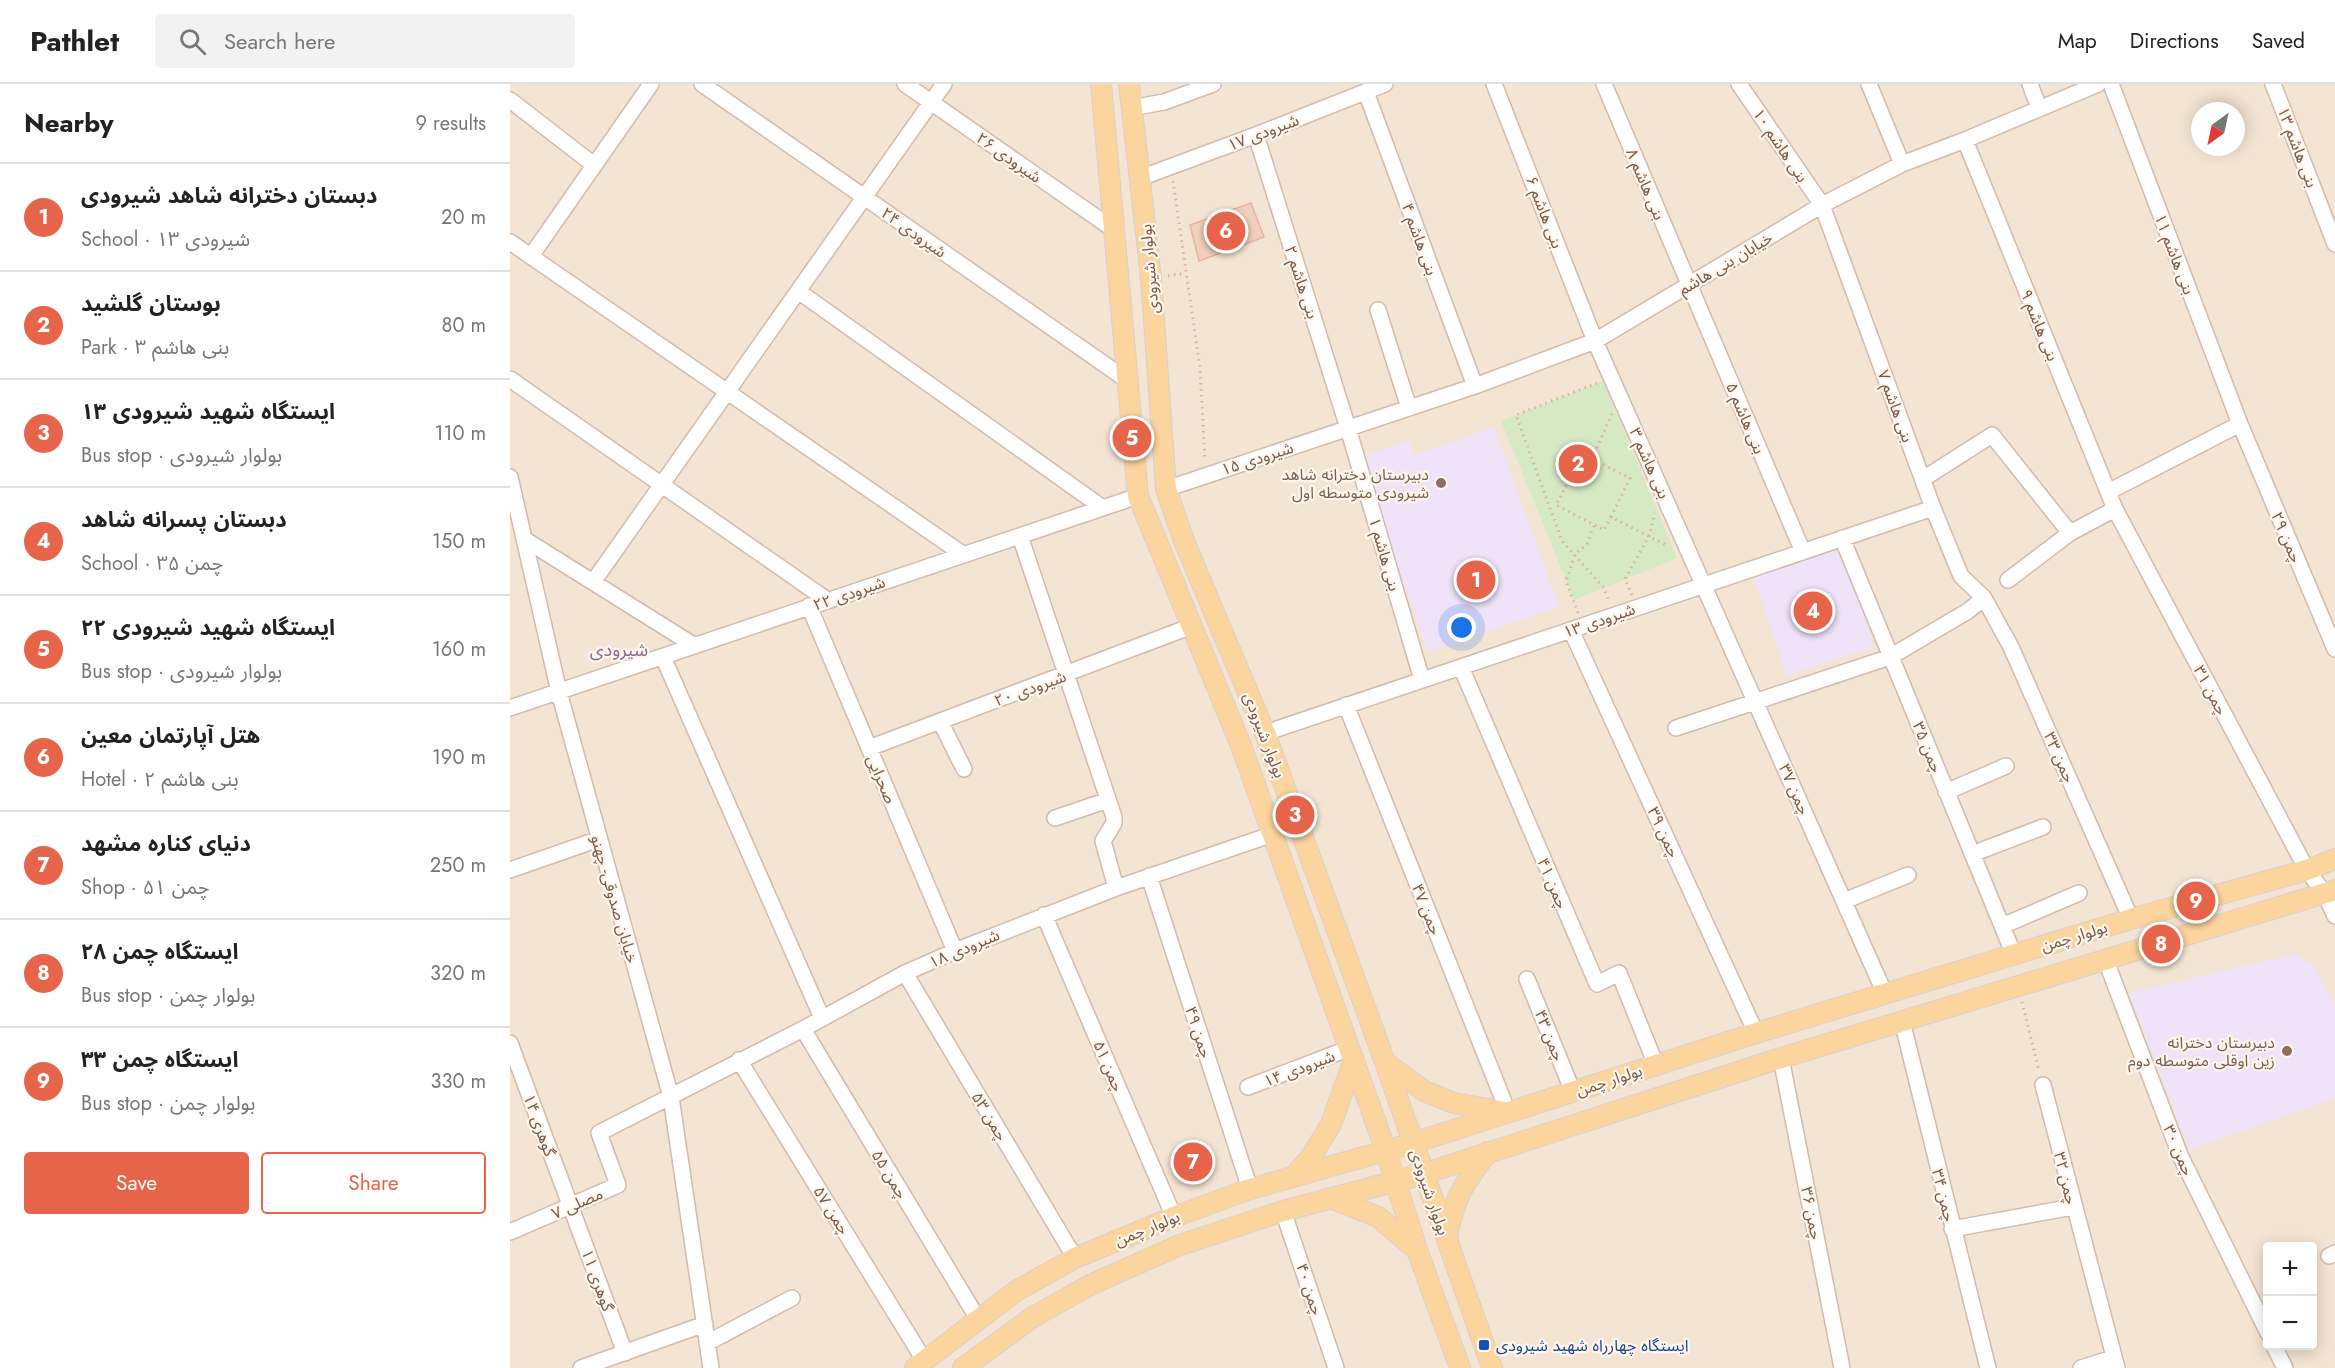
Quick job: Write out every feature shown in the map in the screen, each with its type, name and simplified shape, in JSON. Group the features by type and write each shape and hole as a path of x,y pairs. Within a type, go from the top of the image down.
{"main road":[{"name":"بولوار شیرودی","path":"1101,84 1138,496 1240,743 1352,1054 1417,1250 1460,1368"},
{"name":"بولوار شیرودی","path":"1129,84 1151,278 1166,489 1184,541 1265,733 1385,1062 1492,1368"},
{"name":"بولوار چمن","path":"920,1364 1016,1291 1075,1258 1174,1216 1250,1189 1413,1143 1885,994 2335,860"},
{"name":"بولوار چمن","path":"963,1368 1033,1317 1090,1285 1180,1245 1283,1211 1423,1174 1781,1058 2330,892"},
{"path":"1294,1176 1311,1156 1331,1124 1352,1054"},
{"path":"1385,1062 1424,1091 1454,1103 1508,1112"},
{"path":"1446,1240 1452,1209 1467,1180 1488,1152"},
{"path":"1331,1198 1378,1217 1417,1250"}],"street":[{"path":"531,256 651,84"},
{"name":"شیرودی ۲۴","path":"702,84 1127,381"},
{"name":"شیرودی ۲۶","path":"905,84 1113,229"},
{"path":"593,582 944,84"},
{"path":"1131,108 1164,102 1213,84"},
{"name":"شیرودی ۱۷","path":"1140,178 1385,84"},
{"name":"بنی هاشم ۶","path":"1494,84 1595,341"},
{"name":"بنی هاشم ۸","path":"1604,84 1688,285"},
{"name":"بنی هاشم ۱۰","path":"1739,84 1822,205"},
{"path":"1869,84 1902,164"},
{"path":"2030,84 2039,108"},
{"name":"خیابان بنی هاشم","path":"1348,428 1475,386 1595,341 1822,205 1902,164 2098,84"},
{"name":"بنی هاشم ۱۱","path":"2111,84 2240,424"},
{"name":"بنی هاشم ۱۳","path":"2273,84 2335,243"},
{"name":"بنی هاشم ۴","path":"1366,92 1475,386"},
{"path":"510,100 594,165"},
{"name":"بنی هاشم ۲","path":"1256,135 1348,428"},
{"name":"بنی هاشم ۹","path":"1965,140 2115,509"},
{"name":"بنی هاشم ۷","path":"1822,205 1933,508 1961,576 1984,598"},
{"path":"510,242 964,555"},
{"name":"بنی هاشم ۵","path":"1688,285 1803,552"},
{"path":"798,291 1103,508"},
{"path":"1378,310 1409,408"},
{"name":"بنی هاشم ۳","path":"1595,341 1704,585"},
{"path":"510,379 827,600"},
{"path":"2108,492 2240,424"},
{"name":"چمن ۲۹","path":"2240,424 2335,650"},
{"name":"شیرودی ۱۵","path":"1166,489 1348,428"},
{"name":"بنی هاشم ۱","path":"1348,428 1422,680"},
{"path":"1923,479 1992,435 2070,533"},
{"name":"خیابان صدوقی- چهنو","path":"511,486 560,692 671,1097 711,1368"},
{"name":"شیرودی ۲۲","path":"510,708 1138,496"},
{"name":"شیرودی ۱۳","path":"1265,733 1933,508"},
{"path":"2008,580 2070,533 2115,509"},
{"name":"چمن ۳۱","path":"2115,509 2307,870 2330,892 2335,916"},
{"path":"1020,536 1115,820 1103,843 1116,888"},
{"name":"چمن ۳۵","path":"1842,538 2014,955"},
{"path":"524,539 695,646"},
{"name":"چمن ۳۷","path":"1704,585 1885,994"},
{"path":"1676,728 1890,657 1968,611 1984,598"},
{"name":"چمن ۳۳","path":"1984,598 2011,647 2131,919"},
{"name":"صحرایی","path":"809,606 955,951"},
{"name":"شیرودی ۲۰","path":"869,748 1192,626"},
{"name":"چمن ۳۹","path":"1577,628 1756,1034"},
{"path":"663,657 822,1018"},
{"name":"چمن ۴۱","path":"1461,667 1597,984 1619,973 1656,1065"},
{"name":"چمن ۴۷","path":"1346,705 1508,1112"},
{"path":"940,721 964,769"},
{"path":"1946,792 2006,766"},
{"path":"1055,818 1108,800"},
{"path":"1972,854 2043,827"},
{"name":"شیرودی ۱۸","path":"671,1097 905,973 955,951 1116,888 1273,834"},
{"path":"510,870 599,840"},
{"path":"1844,902 1908,875"},
{"name":"چمن ۴۹","path":"1149,876 1250,1189"},
{"path":"2002,926 2079,893"},
{"name":"چمن ۵۱","path":"1044,915 1174,1216"},
{"name":"چمن ۳۰","path":"2106,961 2180,1155 2263,1323"},
{"name":"چمن ۵۳","path":"905,973 1075,1258"},
{"name":"چمن ۴۳","path":"1527,979 1573,1092"},
{"name":"چمن ۳۴","path":"1902,1022 1988,1368"},
{"name":"چمن ۵۵","path":"803,1029 978,1319"},
{"name":"گوهری ۱۴","path":"510,1044 570,1206"},
{"name":"شیرودی ۱۴","path":"1248,1087 1352,1054"},
{"name":"چمن ۳۶","path":"1781,1058 1842,1368"},
{"name":"چمن ۵۷","path":"739,1060 920,1364"},
{"name":"چمن ۳۲","path":"2043,1085 2115,1363"},
{"name":"مصلی ۷","path":"510,1232 618,1185 599,1133 671,1097"},
{"name":"گوهری ۱۱","path":"570,1206 625,1353"},
{"path":"1952,1229 2073,1207"},
{"name":"چمن ۴۰","path":"1283,1211 1336,1368"},
{"path":"707,1343 792,1298"},
{"path":"581,1368 705,1324"},
{"path":"2276,1350 2285,1368"},
{"path":"2081,1368 2115,1363"}],"path":[{"path":"1171,167 1200,368 1206,474"},
{"path":"1603,381 1516,415 1562,541 1604,588 1613,616"},
{"path":"1592,459 1614,408 1623,403"},
{"path":"1549,506 1556,505 1604,530 1630,478 1582,454 1556,505"},
{"path":"1638,607 1625,579 1649,536 1657,507 1668,503"},
{"path":"1611,517 1675,549 1686,545"},
{"path":"1577,628 1566,581 1575,554 1587,544 1594,524"},
{"path":"2018,986 2043,1085"}],"shaded area":[{"path":"510,84 2335,84 2335,1368 510,1368"},
{"path":"1494,427 1559,607 1428,652 1359,458 1409,440 1415,455"},
{"path":"1840,547 1874,647 1787,676 1753,575"},
{"path":"2296,954 2315,967 2335,1005 2335,1098 2190,1150 2129,993"}],"green space":[{"path":"1603,381 1677,558 1574,600 1501,421"}],"building":[{"path":"1251,203 1264,237 1199,261 1190,225"}],"place":[{"name":"هتل آپارتمان معین","path":"1226,231"},
{"name":"ایستگاه شهید شیرودی ۲۲","path":"1132,438"},
{"name":"بوستان گلشید","path":"1578,464"},
{"name":"دبیرستان دخترانه شاهد شیرودی متوسطه اول","path":"1441,483"},
{"name":"دبستان دخترانه شاهد شیرودی","path":"1476,580"},
{"name":"دبستان پسرانه شاهد","path":"1813,611"},
{"name":"ایستگاه شهید شیرودی ۱۳","path":"1295,815"},
{"name":"ایستگاه چمن ۳۳","path":"2196,901"},
{"name":"ایستگاه چمن ۲۸","path":"2161,944"},
{"name":"دبیرستان دخترانه زین اوقلی متوسطه دوم","path":"2287,1051"},
{"name":"دنیای کناره مشهد","path":"1193,1162"},
{"name":"ایستگاه چهارراه شهید شیرودی","path":"1484,1345"}],"district":[{"name":"شیرودی","path":"619,650"}]}
